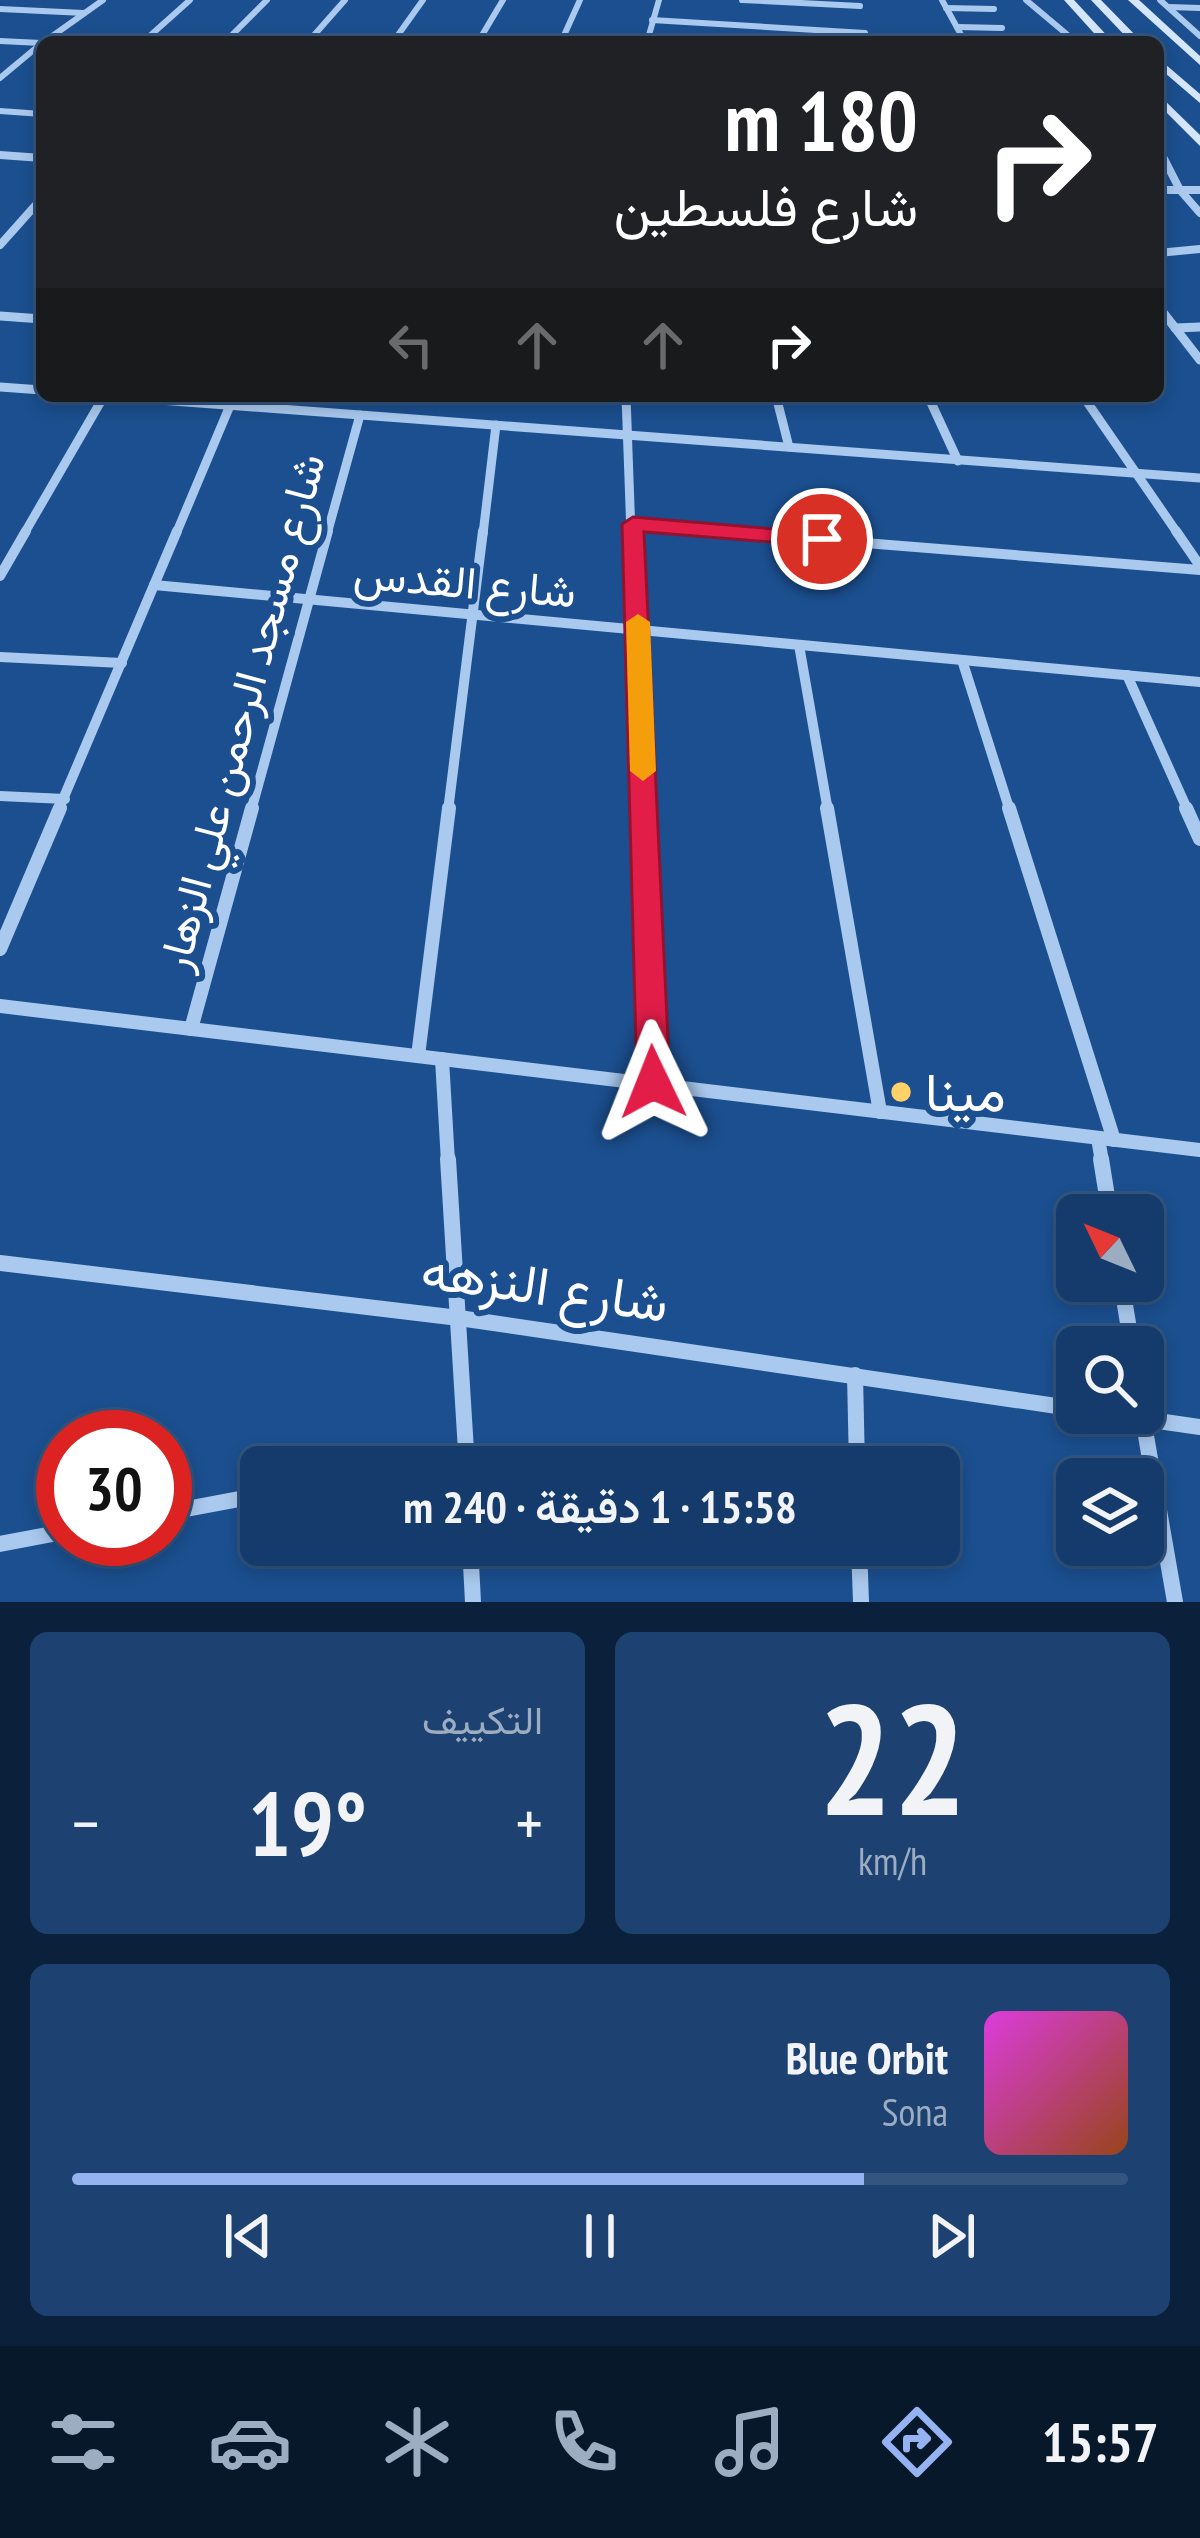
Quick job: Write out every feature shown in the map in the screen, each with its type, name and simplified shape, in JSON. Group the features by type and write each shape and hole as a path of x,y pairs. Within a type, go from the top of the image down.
{"main road":[{"path":"1069,0 1102,36"},
{"path":"1096,0 1131,36"},
{"path":"1114,0 1149,36"},
{"path":"1133,0 1200,62"},
{"path":"1164,50 1200,84"},
{"path":"1164,67 1200,100"},
{"path":"1164,104 1200,138"}],"street":[{"path":"53,36 104,0"},
{"path":"150,36 190,0"},
{"path":"231,36 267,0"},
{"path":"313,36 345,0"},
{"path":"397,36 423,0"},
{"path":"482,36 503,0"},
{"path":"564,36 580,0"},
{"path":"648,36 659,0"},
{"path":"742,0 860,3 866,36"},
{"path":"942,0 962,36"},
{"path":"1026,0 1069,36"},
{"path":"1160,0 1200,36"},
{"path":"1168,7 1200,8"},
{"path":"946,8 994,9"},
{"path":"0,9 84,14"},
{"path":"652,20 866,32"},
{"path":"1188,25 1200,26"},
{"path":"957,27 1002,28"},
{"path":"0,41 36,43"},
{"path":"2,75 36,48"},
{"path":"0,111 36,114"},
{"path":"0,155 36,158"},
{"path":"1164,159 1180,190 1200,213"},
{"path":"1164,190 1200,190"},
{"path":"0,245 36,205"},
{"path":"1164,252 1200,249"},
{"path":"1164,314 1200,360"},
{"path":"0,316 36,316"},
{"path":"1175,328 1200,328"},
{"path":"0,387 36,390"},
{"path":"0,576 102,402"},
{"path":"0,950 232,402"},
{"path":"241,402 1200,478"},
{"path":"626,402 653,1082"},
{"path":"778,402 789,447"},
{"path":"931,402 958,461"},
{"path":"1087,402 1200,568"},
{"name":"شارع مسجد الرحمن علي الزهار","path":"191,1029 360,415"},
{"path":"418,1056 496,425"},
{"path":"633,524 1200,568"},
{"name":"شارع القدس","path":"154,585 1200,682"},
{"path":"800,645 880,1112"},
{"path":"0,657 122,663"},
{"path":"962,660 1106,1139 1109,1194"},
{"path":"1127,675 1200,839"},
{"path":"0,796 65,799"},
{"path":"0,1006 1200,1150"},
{"path":"442,1059 466,1446"},
{"name":"شارع النزهه","path":"0,1263 459,1318 1056,1406"},
{"path":"855,1375 857,1446"},
{"path":"1164,1420 1200,1427"},
{"path":"1146,1434 1174,1602"},
{"path":"192,1508 240,1499"},
{"path":"0,1544 36,1537"},
{"path":"471,1566 473,1602"},
{"path":"860,1566 861,1602"}],"slow traffic":[{"path":"638,622 643,771"}],"place":[{"name":"مينا","path":"901,1092"}],"route":[{"path":"653,1082 633,524 822,539"}]}
